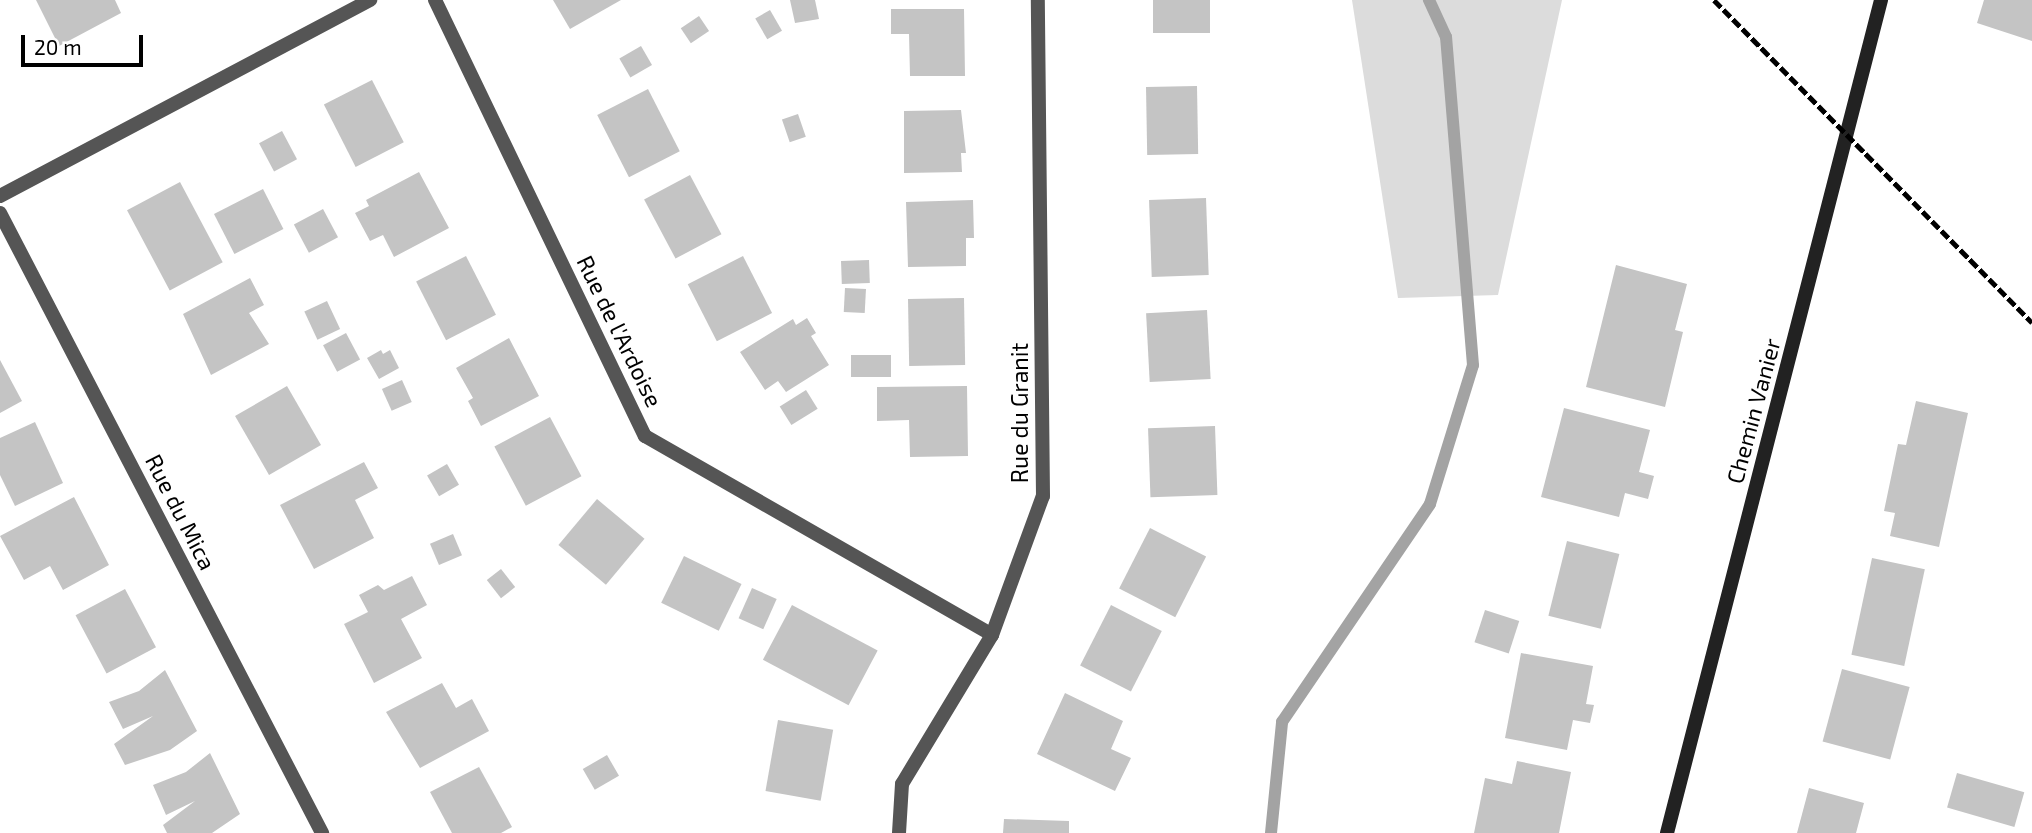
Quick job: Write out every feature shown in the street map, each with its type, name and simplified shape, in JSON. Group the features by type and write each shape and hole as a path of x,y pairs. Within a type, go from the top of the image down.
{"street":[{"path":"0,196 370,0"},
{"name":"Rue de l'Ardoise","path":"435,0 645,436 992,635"},
{"name":"Rue du Granit","path":"900,833 902,784 992,635 1043,496 1038,0"},
{"name":"Chemin Vanier","path":"1667,833 1881,0"},
{"name":"Rue du Mica","path":"0,213 322,833"}],"shaded area":[{"path":"1352,0 1562,0 1498,295 1398,298"}],"building":[{"path":"36,0 115,0 121,13 59,46"},
{"path":"553,0 621,0 570,29"},
{"path":"790,0 815,0 819,19 795,23"},
{"path":"1153,0 1210,0 1210,33 1153,33"},
{"path":"1984,0 2032,0 2032,41 1977,23"},
{"path":"891,9 964,9 965,76 910,76 909,34 891,34"},
{"path":"770,10 782,31 767,39 755,18"},
{"path":"699,16 709,31 691,43 681,28"},
{"path":"641,46 652,65 630,78 619,58"},
{"path":"372,80 404,142 356,167 324,105"},
{"path":"1197,86 1198,154 1147,155 1146,87"},
{"path":"648,89 680,151 629,177 597,115"},
{"path":"961,110 966,153 961,153 962,172 904,173 904,111"},
{"path":"798,114 806,137 790,142 782,120"},
{"path":"282,131 297,159 274,171 259,143"},
{"path":"419,172 449,228 394,257 383,235 370,241 355,213 369,206 366,200"},
{"path":"690,175 721,234 676,259 644,199"},
{"path":"180,182 223,262 170,291 127,210"},
{"path":"263,189 283,229 234,254 214,214"},
{"path":"1206,198 1209,275 1152,277 1149,200"},
{"path":"973,200 974,238 966,238 966,266 908,267 906,202"},
{"path":"323,209 338,237 309,253 294,224"},
{"path":"466,256 496,315 446,340 416,281"},
{"path":"743,256 772,313 717,341 688,284"},
{"path":"869,260 870,283 842,284 841,261"},
{"path":"1616,265 1687,284 1675,330 1683,332 1665,407 1586,387"},
{"path":"250,278 264,305 249,313 269,344 211,375 183,314"},
{"path":"845,288 866,289 865,313 844,312"},
{"path":"964,298 965,365 909,366 908,299"},
{"path":"327,301 340,329 317,340 304,312"},
{"path":"1207,310 1211,379 1150,382 1146,313"},
{"path":"807,318 816,333 811,336 829,365 786,392 778,381 765,390 740,352 793,319 796,325"},
{"path":"346,333 360,359 337,372 323,345"},
{"path":"509,338 539,396 481,426 468,401 473,398 456,368"},
{"path":"381,350 383,354 390,350 399,368 379,379 367,358"},
{"path":"851,355 891,355 891,377 851,377"},
{"path":"0,360 22,401 0,413"},
{"path":"402,380 412,402 392,411 382,389"},
{"path":"287,386 321,445 269,475 235,416"},
{"path":"967,386 968,456 910,457 909,420 877,421 877,387"},
{"path":"806,390 818,409 791,425 780,406"},
{"path":"1916,401 1968,413 1939,547 1890,536 1895,513 1884,511 1898,444 1906,445"},
{"path":"1564,408 1650,430 1639,472 1654,476 1648,499 1625,493 1619,517 1541,497"},
{"path":"550,417 581,476 526,506 494,447"},
{"path":"35,422 63,483 15,506 0,475 0,438"},
{"path":"1215,426 1217,495 1150,497 1148,428"},
{"path":"364,462 378,488 355,500 374,538 314,569 280,505"},
{"path":"447,464 459,485 439,496 427,476"},
{"path":"74,497 109,565 63,590 50,566 24,580 0,536"},
{"path":"597,499 644,539 606,585 558,545"},
{"path":"1150,528 1206,557 1175,617 1119,589"},
{"path":"453,534 462,555 439,565 430,544"},
{"path":"1567,541 1619,554 1601,629 1548,616"},
{"path":"684,556 742,584 719,631 661,603"},
{"path":"1872,558 1925,569 1904,666 1851,655"},
{"path":"501,569 515,587 501,598 487,580"},
{"path":"412,576 427,605 401,619 422,658 374,683 344,624 368,612 359,595 378,585 384,590"},
{"path":"752,588 777,599 763,629 739,618"},
{"path":"125,589 156,647 107,674 76,615"},
{"path":"792,605 878,651 849,705 763,660"},
{"path":"1111,605 1162,631 1131,691 1080,666"},
{"path":"1485,610 1519,621 1509,653 1474,642"},
{"path":"1521,653 1593,666 1586,704 1594,705 1590,723 1573,720 1567,750 1505,738"},
{"path":"1842,669 1910,687 1890,760 1823,741"},
{"path":"165,670 197,731 170,750 125,765 114,744 153,716 123,729 109,702 139,691"},
{"path":"442,683 456,708 472,699 489,731 420,768 386,712"},
{"path":"1065,693 1123,721 1111,749 1131,758 1115,791 1037,754"},
{"path":"778,720 833,730 821,801 765,791"},
{"path":"210,753 240,814 212,833 167,833 163,825 195,801 166,815 153,785 186,772"},
{"path":"607,755 619,776 595,790 583,769"},
{"path":"1517,761 1571,772 1559,833 1474,833 1485,778 1512,784"},
{"path":"479,767 512,827 501,833 452,833 430,792"},
{"path":"1957,773 2024,792 2014,827 1947,808"},
{"path":"1809,788 1864,803 1856,833 1797,833"},
{"path":"1004,819 1069,821 1069,833 1003,833"}],"waterway":[{"path":"1271,833 1282,722 1430,504 1473,365 1446,37 1429,0"}],"railway":[{"path":"1714,0 2032,322"}]}
